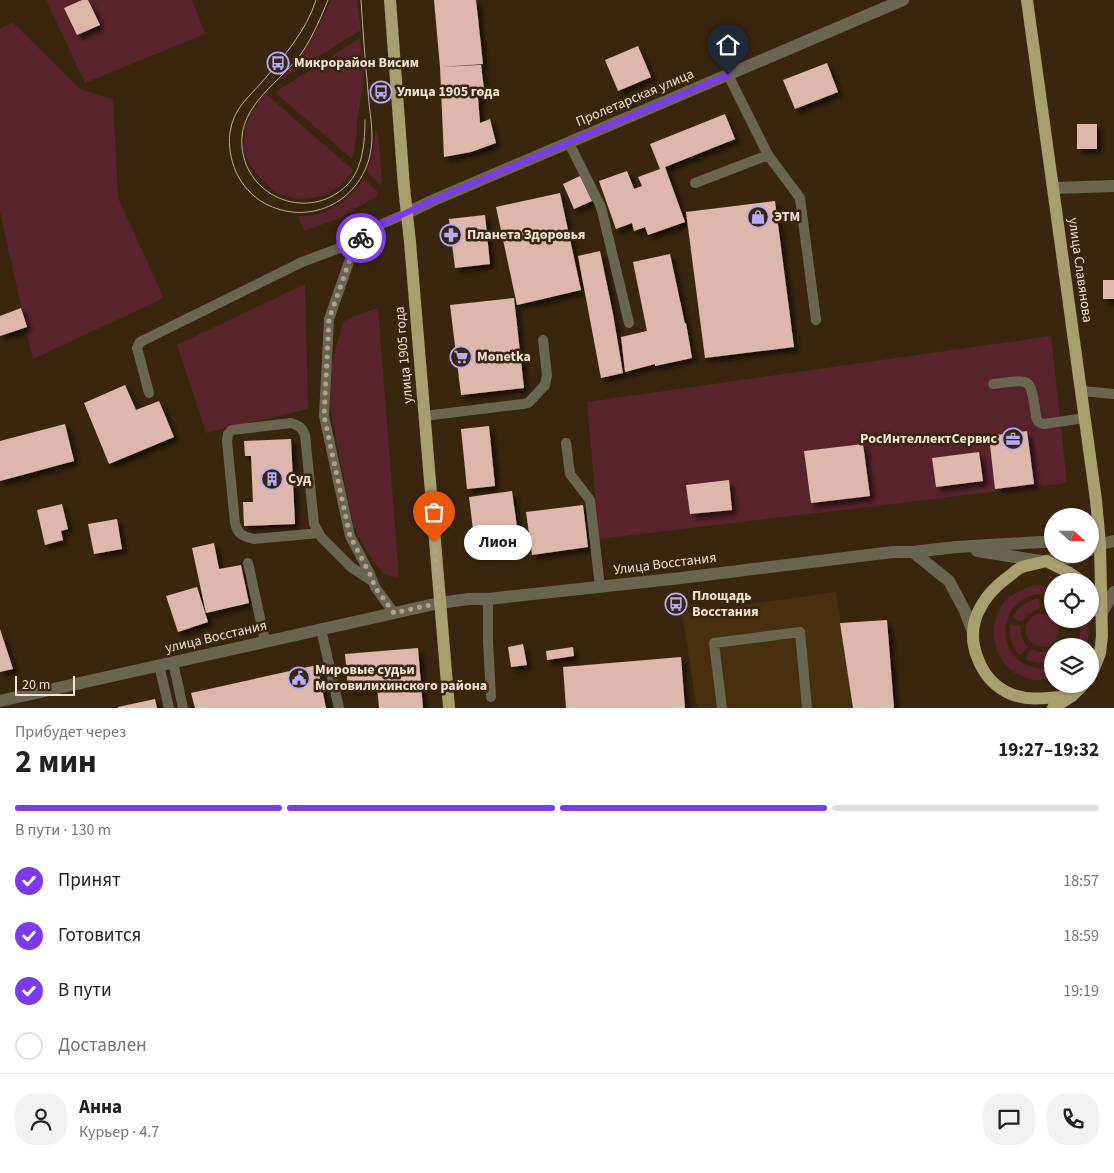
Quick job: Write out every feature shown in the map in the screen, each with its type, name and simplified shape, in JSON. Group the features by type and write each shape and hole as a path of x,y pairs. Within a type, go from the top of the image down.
{"main road":[{"name":"улица 1905 года","path":"390,0 396,100 411,252 448,708"},
{"name":"улица Славянова","path":"1027,0 1082,391 1095,508"},
{"path":"1044,562 1020,568 989,594 978,612 973,632 976,653 983,670 995,684 1011,694 1029,699 1072,696"},
{"path":"1048,563 1069,573"},
{"path":"1095,563 1102,636 1099,656"},
{"path":"1099,610 1101,614"},
{"path":"1053,708 1075,693"}],"street":[{"name":"Пролетарская улица","path":"407,213 903,0"},
{"path":"1054,188 1114,186"},
{"path":"1099,545 1114,541"},
{"path":"913,552 956,547 1044,542"},
{"path":"956,547 1044,562"},
{"name":"Улица Восстания","path":"439,603 681,578 893,552 913,552"},
{"path":"913,552 949,582 965,611 973,632"},
{"path":"1101,614 1114,592"},
{"name":"улица Восстания","path":"0,701 439,603"}],"lane":[{"path":"728,75 768,155 800,198 816,320"},
{"path":"569,143 601,206 629,323"},
{"path":"695,183 768,155"},
{"path":"149,393 137,348 140,342 302,262 356,242 382,224 407,213"},
{"path":"356,242 329,319 324,416 350,536 375,587 394,613"},
{"path":"424,416 528,402 542,389 547,380 543,340"},
{"path":"994,384 1026,381 1030,384 1037,421 1040,423 1085,418"},
{"path":"1082,391 1114,394"},
{"path":"319,533 254,539 244,537 237,532 227,441 228,434 232,430 291,423 303,429 314,524 322,537 351,567 373,582"},
{"path":"566,443 570,474 590,500 600,587"},
{"path":"248,563 265,641"},
{"path":"488,599 491,697"},
{"path":"321,629 339,708"},
{"path":"722,708 714,643 800,632 806,708"},
{"path":"173,662 183,708"},
{"path":"159,665 169,708"}],"shaded area":[{"path":"46,0 192,0 205,34 85,83"},
{"path":"331,0 357,0 361,30 276,82 304,51 319,26"},
{"path":"12,22 80,89 113,99 118,198 164,298 33,359 0,212 0,29"},
{"path":"360,38 364,80 352,159 277,94 277,91"},
{"path":"266,94 353,170 340,185 316,197 294,198 274,190 255,171 249,163 244,150 244,137 251,113"},
{"path":"375,130 378,132 382,181 380,185 367,170 375,140"},
{"path":"364,178 378,192 377,196 340,218 304,231 298,216 318,214 336,206 352,194"},
{"path":"305,284 308,409 206,433 177,345"},
{"path":"378,308 399,578 385,575 369,555 354,528 330,406 331,365 343,322"},
{"path":"1051,336 1067,483 599,539 587,402"},
{"path":"1034,585 1044,586 1044,594 1036,594 1023,599 1013,609 1007,620 1005,633 1008,646 1016,658 1029,666 1044,668 1044,680 1033,680 1015,673 999,655 995,644 995,620 1000,609 1007,599"},
{"path":"836,592 853,708 697,708 682,614"},
{"path":"1039,598 1040,609 1030,613 1022,622 1012,618 1023,605"},
{"path":"1037,614 1044,614 1044,628 1059,628 1056,638 1044,638 1044,646 1032,642 1027,636 1025,629 1028,621"},
{"path":"1010,624 1021,626 1022,637 1028,647 1020,655 1011,641"},
{"path":"1080,628 1089,628 1088,638 1079,638"},
{"path":"1031,649 1044,652 1044,663 1025,659"}],"building":[{"path":"82,0 88,0 100,25 77,35 64,8"},
{"path":"434,0 476,0 483,64 440,67"},
{"path":"638,46 651,77 618,91 605,60"},
{"path":"827,63 838,92 795,109 783,80"},
{"path":"481,65 485,97 478,98 480,123 490,119 496,143 471,152 444,157 440,67"},
{"path":"725,114 735,139 665,167 685,222 648,235 645,227 634,231 632,223 616,229 599,181 627,171 634,189 642,186 638,177 660,169 650,144"},
{"path":"1077,124 1097,124 1097,149 1077,149"},
{"path":"580,176 592,201 574,209 563,184"},
{"path":"560,193 581,290 517,305 496,207"},
{"path":"775,201 794,347 705,358 686,212"},
{"path":"485,215 490,264 455,268 449,219"},
{"path":"600,251 623,373 601,378 578,256"},
{"path":"670,254 692,358 655,366 655,364 625,372 621,337 647,331 633,262"},
{"path":"1103,280 1114,280 1114,299 1103,299"},
{"path":"514,298 524,388 461,395 450,305"},
{"path":"21,308 27,327 0,336 0,316"},
{"path":"125,385 136,410 159,401 174,437 109,464 84,403"},
{"path":"65,424 74,461 0,481 0,441"},
{"path":"489,426 495,486 467,489 461,429"},
{"path":"1027,431 1034,484 995,489 989,436"},
{"name":"Суд","path":"291,439 295,524 244,526 243,502 253,502 251,456 245,456 244,441"},
{"path":"863,444 870,496 811,503 804,451"},
{"path":"979,452 983,481 936,487 932,458"},
{"path":"729,480 732,510 690,514 686,485"},
{"path":"512,491 520,548 476,554 469,497"},
{"path":"62,504 68,529 61,531 63,540 45,545 37,510"},
{"path":"583,505 588,547 532,555 526,512"},
{"path":"117,519 122,549 94,554 88,524"},
{"path":"214,543 219,569 241,565 249,603 206,613 192,548"},
{"path":"197,587 208,622 178,632 166,596"},
{"path":"887,620 894,708 853,708 840,623"},
{"path":"0,629 13,669 0,672"},
{"path":"523,644 527,665 511,667 508,647"},
{"path":"573,647 574,656 547,660 546,651"},
{"path":"418,648 423,708 379,708 377,686 348,689 345,654"},
{"path":"681,657 685,708 566,708 563,667"},
{"path":"317,665 326,708 195,708 191,693"},
{"path":"155,699 157,708 118,708 118,707"}],"tram line":[{"path":"316,0 312,12 293,44 238,110 229,137 230,153 238,177 255,197 281,210 314,211 329,206 343,198 355,186 364,172 370,155 372,131 361,0"},
{"path":"328,0 303,51 263,94 247,118 243,132 242,147 246,165 255,180 268,192 282,199 299,203 316,202 332,196 347,185 357,171 364,146 365,120"}],"way so far":[{"path":"361,238 356,242 329,319 324,416 350,536 375,587 394,613 439,603 434,542"}],"place":[{"name":"Микрорайон Висим","path":"278,63"},
{"name":"Улица 1905 года","path":"381,92"},
{"name":"ЭТМ","path":"758,217"},
{"name":"Планета Здоровья","path":"451,235"},
{"name":"Monetka","path":"461,357"},
{"name":"РосИнтеллектСервис","path":"1013,439"},
{"name":"Суд","path":"272,479"},
{"name":"Лион","path":"434,542"},
{"name":"Площадь Восстания","path":"676,604"},
{"name":"Мировые судьи Мотовилихинского района","path":"299,678"}],"route":[{"path":"361,238 382,224 434,200 728,75"}]}
